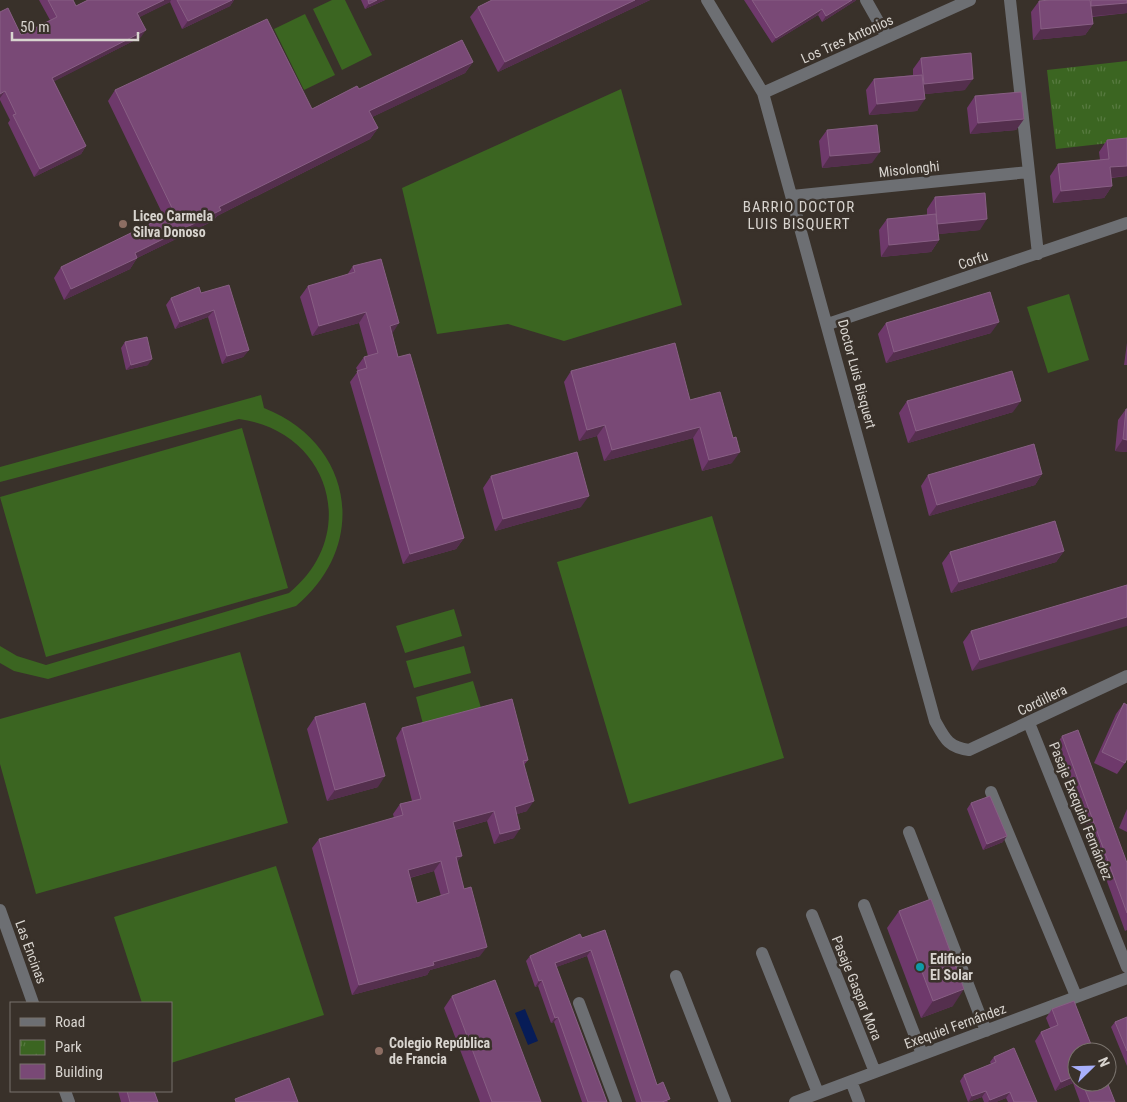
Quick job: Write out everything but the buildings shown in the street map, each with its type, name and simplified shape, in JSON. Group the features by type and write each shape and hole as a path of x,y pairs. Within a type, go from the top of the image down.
{"street":[{"name":"Doctor Luis Bisquert","path":"707,0 764,93 935,721 946,740 955,748 970,750"},
{"path":"866,0 887,37"},
{"name":"Los Tres Antonios","path":"764,93 887,37 951,4 970,0"},
{"path":"1010,0 1038,254"},
{"name":"Misolonghi","path":"792,196 1028,172"},
{"name":"Corfu","path":"828,324 1127,223"},
{"name":"Cordillera","path":"970,750 1127,676"},
{"name":"Pasaje Exequiel Fernández","path":"1029,723 1127,967"},
{"path":"991,792 1076,996"},
{"path":"909,832 986,1030"},
{"path":"864,905 922,1054"},
{"name":"Las Encinas","path":"0,910 4,938 33,1002"},
{"name":"Pasaje Gaspar Mora","path":"812,915 876,1072"},
{"path":"762,954 818,1093"},
{"path":"676,976 725,1102"},
{"name":"Exequiel Fernández","path":"794,1102 1127,978"},
{"path":"579,1003 616,1102"},
{"path":"851,1081 860,1102"}],"green space":[{"path":"332,0 345,0 372,55 342,70 313,9"},
{"path":"305,14 335,75 304,90 274,29"},
{"path":"1127,61 1127,141 1056,149 1047,70"},
{"path":"621,89 682,305 564,341 508,324 437,334 402,188"},
{"path":"1069,294 1089,360 1048,373 1027,307"},
{"path":"261,395 264,408 294,424 317,445 333,470 341,497 342,525 335,554 320,581 296,606 48,679 14,671 0,663 0,646 17,656 46,665 289,593 311,569 324,543 329,516 325,489 314,464 295,443 270,428 239,419 0,482 0,467"},
{"path":"242,428 288,588 46,657 0,497"},
{"path":"712,516 784,758 629,804 557,562"},
{"path":"454,609 462,636 405,653 396,626"},
{"path":"464,646 471,673 414,688 406,661"},
{"path":"240,652 288,823 36,894 0,764 0,719"},
{"path":"473,681 481,708 423,724 416,697"},
{"path":"276,866 324,1015 172,1063 172,1002 142,1002 114,917"}],"shaded area":[{"path":"525,1009 538,1041 528,1045 515,1013"}],"place":[{"name":"Liceo Carmela Silva Donoso","path":"123,224"},
{"name":"Edificio El Solar","path":"920,967"},
{"name":"Colegio República de Francia","path":"379,1051"}],"district":[{"name":"BARRIO DOCTOR LUIS BISQUERT","path":"799,216"}]}
